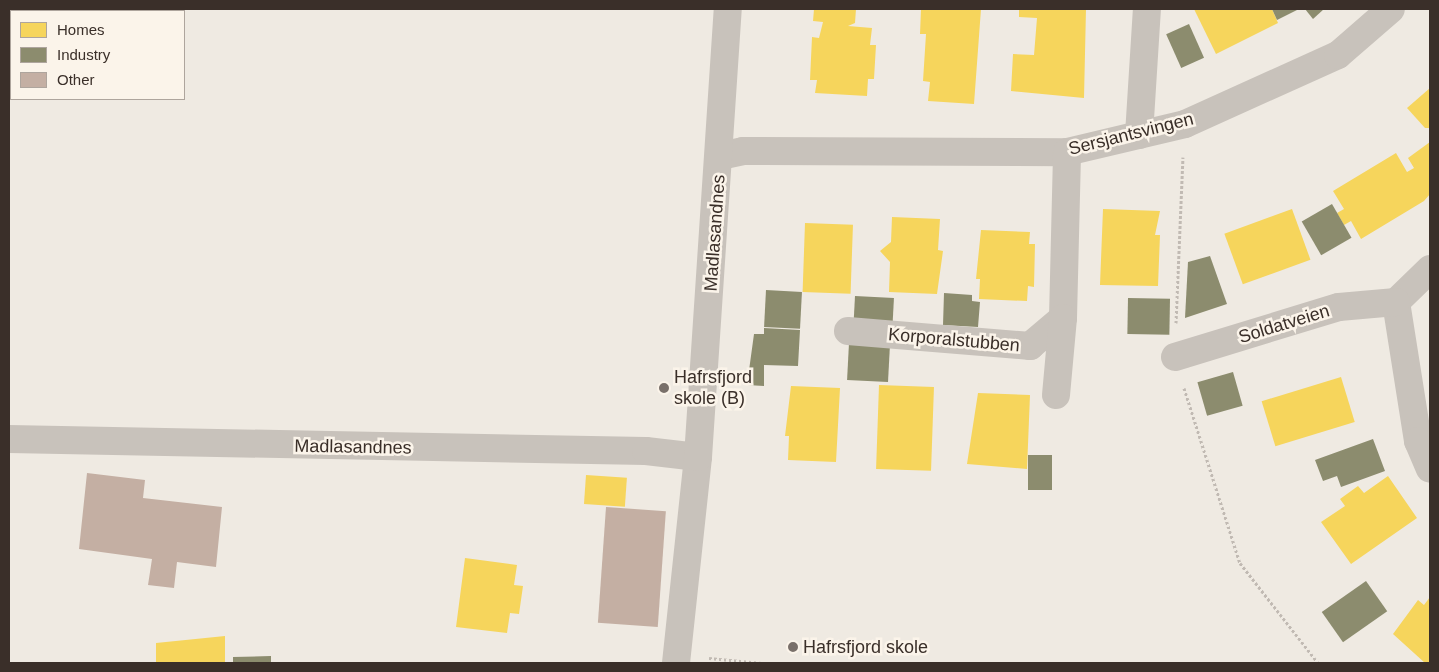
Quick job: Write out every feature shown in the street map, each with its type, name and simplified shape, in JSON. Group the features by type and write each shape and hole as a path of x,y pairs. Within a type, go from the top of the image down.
{"street":[{"name":"Madlasandnes","path":"676,663 698,457 720,156 728,9"},
{"path":"1139,135 1147,9"},
{"name":"Sersjantsvingen","path":"720,156 743,151 1066,152 1185,124 1338,55 1391,9"},
{"path":"1056,395 1063,318 1066,152"},
{"path":"1430,269 1396,302 1418,441 1430,469"},
{"name":"Soldatveien","path":"1174,357 1339,307 1396,302"},
{"name":"Korporalstubben","path":"848,331 1030,346 1063,318"},
{"name":"Madlasandnes","path":"9,439 646,451 698,457"}],"path":[{"path":"1185,124 1174,357 1240,563 1318,663"},
{"path":"703,657 762,663"}],"building: Homes":[{"path":"814,9 856,9 855,23 848,26 872,28 870,45 876,45 874,79 868,79 867,96 815,93 817,80 810,80 812,37 819,38 823,22 813,21"},
{"path":"921,9 981,9 974,104 928,101 930,82 923,81 926,34 920,34"},
{"path":"1019,9 1086,9 1084,98 1011,91 1013,54 1034,55 1037,18 1019,17"},
{"path":"1194,9 1272,9 1278,23 1216,54"},
{"path":"1430,88 1430,128 1425,128 1407,108"},
{"path":"1430,142 1430,194 1424,201 1361,239 1351,221 1344,225 1337,213 1344,209 1333,191 1396,153 1407,172 1414,168 1408,158"},
{"path":"1103,209 1160,211 1155,235 1160,235 1158,286 1100,285"},
{"path":"1292,209 1310,260 1243,284 1224,234"},
{"path":"892,217 940,219 938,250 943,251 937,294 889,292 890,262 880,251 891,242"},
{"path":"805,223 853,225 851,294 803,292"},
{"path":"981,230 1030,232 1029,244 1035,244 1034,287 1028,286 1027,301 979,299 980,279 976,279"},
{"path":"1341,377 1355,422 1275,446 1262,401"},
{"path":"879,385 934,387 931,471 876,469"},
{"path":"791,386 840,388 836,462 788,460 789,436 785,436"},
{"path":"978,393 1030,395 1027,469 967,464"},
{"path":"586,475 627,478 625,507 584,504"},
{"path":"1388,476 1417,518 1351,564 1321,522 1345,506 1340,499 1358,486 1364,493"},
{"path":"465,558 517,565 514,585 523,586 519,614 510,613 507,633 456,627"},
{"path":"1430,597 1430,663 1425,663 1393,634 1418,600 1424,605"},
{"path":"225,636 225,663 156,663 156,643"}],"building: Industry":[{"path":"1272,9 1299,9 1277,20"},
{"path":"1305,9 1324,9 1313,19"},
{"path":"1189,24 1204,58 1181,68 1166,34"},
{"path":"1332,204 1352,238 1321,255 1302,222"},
{"path":"1210,256 1227,304 1185,318 1188,262"},
{"path":"766,290 802,292 800,329 764,327"},
{"path":"944,293 972,295 972,301 980,302 978,327 943,325"},
{"path":"855,296 894,298 893,324 854,322"},
{"path":"1128,298 1170,299 1169,335 1127,334"},
{"path":"764,328 800,330 798,366 764,365 764,386 747,385 754,334 764,334"},
{"path":"849,343 890,345 888,382 847,380"},
{"path":"1233,372 1243,406 1207,416 1197,382"},
{"path":"1373,439 1385,471 1341,487 1337,476 1323,481 1315,460"},
{"path":"1028,455 1052,455 1052,490 1028,490"},
{"path":"1366,581 1387,611 1343,642 1322,612"},
{"path":"271,656 271,663 233,663 233,657"}],"building: Other":[{"path":"87,473 145,480 143,498 222,507 216,567 177,562 174,588 148,585 152,559 79,549"},
{"path":"606,507 666,511 658,627 598,623"}],"place":[{"name":"Hafrsfjord skole (B)","path":"664,388"},
{"name":"Hafrsfjord skole","path":"793,647"}]}
